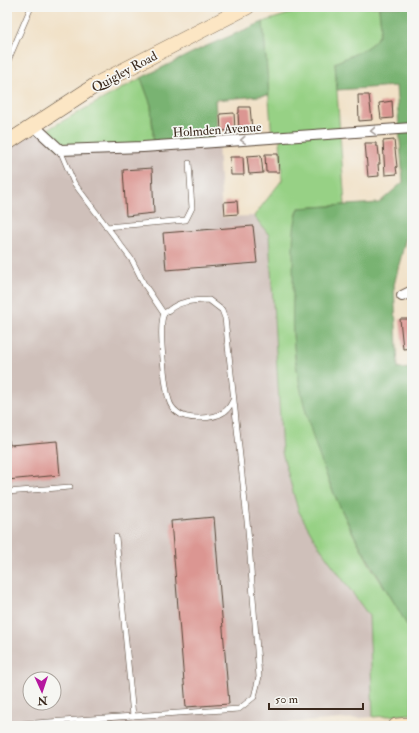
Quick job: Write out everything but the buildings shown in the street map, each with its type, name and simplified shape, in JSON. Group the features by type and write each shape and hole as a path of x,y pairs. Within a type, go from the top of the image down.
{"street":[{"name":"Quigley Road","path":"7,143 99,83 247,7"},
{"path":"33,125 60,150"},
{"name":"Holmden Avenue","path":"60,150 143,147 412,128"},
{"path":"402,296 412,291"},
{"path":"396,726 412,725"}],"lane":[{"path":"7,63 31,7"},
{"path":"60,150 74,183 132,260 144,284 164,314"},
{"path":"106,227 186,220 192,208 189,163"},
{"path":"7,725 239,710 254,697 260,677 248,530 244,506 225,318 222,310 209,300 180,302 164,314 161,325 166,388 169,399 177,413 186,417 198,418 216,416 224,412 230,407 233,400"},
{"path":"7,492 70,487"},
{"path":"116,537 133,716"}],"shaded area":[{"path":"33,125 60,150 218,142 222,217 254,216 269,234 282,452 298,510 318,545 369,616 373,717 243,726 7,726 7,143"}],"green space":[{"path":"311,7 379,7 381,26 378,37 368,47 335,63 345,205 299,208 296,216 294,237 293,333 295,359 307,414 329,483 349,526 370,565 401,613 412,635 412,714 373,717 369,616 318,545 298,510 282,452 269,235 254,216 282,180 280,138 272,138 263,22"},
{"path":"379,7 412,7 412,228 406,237 394,285 398,369 412,368 412,635 356,539 329,481 305,408 299,383 293,334 293,236 299,208 379,203 403,182 396,86 337,90 335,63 368,47 378,37 381,26"},
{"path":"263,22 269,95 215,100 218,142 154,147 151,105 141,78 202,48"},
{"path":"141,78 151,105 154,147 60,150 41,133"}]}
